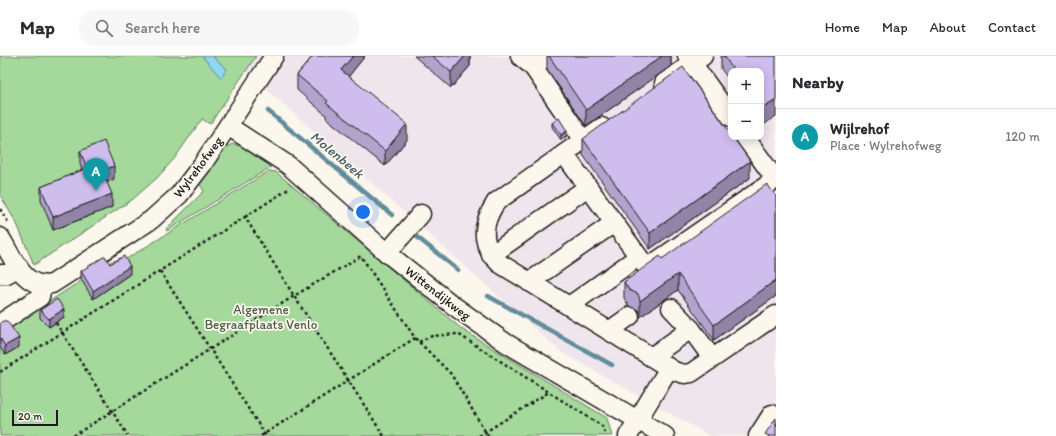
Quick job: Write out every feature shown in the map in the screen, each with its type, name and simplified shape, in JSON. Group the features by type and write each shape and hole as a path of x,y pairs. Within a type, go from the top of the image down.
{"street":[{"name":"Wylrehofweg","path":"42,285 52,284 151,220 179,195 202,165 274,56"},
{"path":"548,56 526,61 584,140"},
{"path":"648,95 694,58 728,112"},
{"path":"616,118 496,202 488,214 484,228 486,244 491,255 499,263 529,282 669,368 684,374 691,373 712,358 743,329 776,315"},
{"name":"Wittendijkweg","path":"228,126 288,165 387,253 454,306 506,343 633,429 665,436"},
{"path":"564,154 588,187 621,225 638,257 647,268 714,213 776,179 748,140"},
{"path":"491,255 588,187"},
{"path":"387,253 421,214"},
{"path":"529,282 621,225"},
{"path":"0,237 26,279 32,283 42,285 40,297 5,320"},
{"path":"569,306 638,257"},
{"path":"0,274 7,274 19,267"},
{"path":"671,308 691,329 712,358"},
{"path":"609,331 630,316"},
{"path":"650,356 691,329"},
{"path":"633,429 669,368"},
{"path":"758,436 772,414"}],"path":[{"path":"0,372 293,187"},
{"path":"245,217 384,436"},
{"path":"73,436 294,296 361,256 415,338 451,374 488,436"},
{"path":"160,271 265,435"},
{"path":"56,323 128,436"},
{"path":"420,342 432,336 458,334 602,426 606,436"},
{"path":"261,436 265,435 415,338"},
{"path":"479,436 549,392"}],"shaded area":[{"path":"229,56 776,56 776,436 710,436 561,352"}],"green space":[{"path":"0,56 202,56 221,77 227,69 212,56 256,56 210,124 202,119 174,159 157,178 133,199 34,265 17,224 0,195"},
{"path":"232,144 241,146 271,167 167,231 166,229 204,191 199,183 222,150"},
{"name":"Algemene Begraafplaats Venlo","path":"269,171 276,172 463,330 607,418 612,436 0,436 0,333 112,261 123,261"}],"water":[{"path":"202,56 212,56 227,69 221,78"}],"building":[{"path":"313,56 353,56 341,70 407,124 385,151 326,103 328,101 297,75"},
{"path":"432,56 465,56 451,72"},
{"path":"549,56 662,56 586,110"},
{"path":"724,56 776,56 776,100 764,108 764,68 732,68"},
{"path":"683,67 728,130 728,140 735,140 750,161 650,233 583,139"},
{"path":"559,118 567,131 561,135 552,123"},
{"path":"104,141 114,166 102,171 112,194 53,217 41,187 87,168 80,151"},
{"path":"767,184 776,196 776,280 714,325 678,274 640,301 638,294 629,290 624,282 660,256 662,259"},
{"path":"105,256 110,264 124,256 130,266 93,291 81,271"},
{"path":"57,299 64,309 49,319 40,310"},
{"path":"7,321 19,338 5,346 0,338 0,323"},
{"path":"776,418 776,436 769,436 765,434"}],"waterway":[{"name":"Molenbeek","path":"268,111 392,215"},
{"name":"Molenbeek","path":"417,237 458,270"},
{"name":"Molenbeek","path":"488,296 612,365"}],"place":[{"name":"Wijlrehof","path":"96,191"}]}
